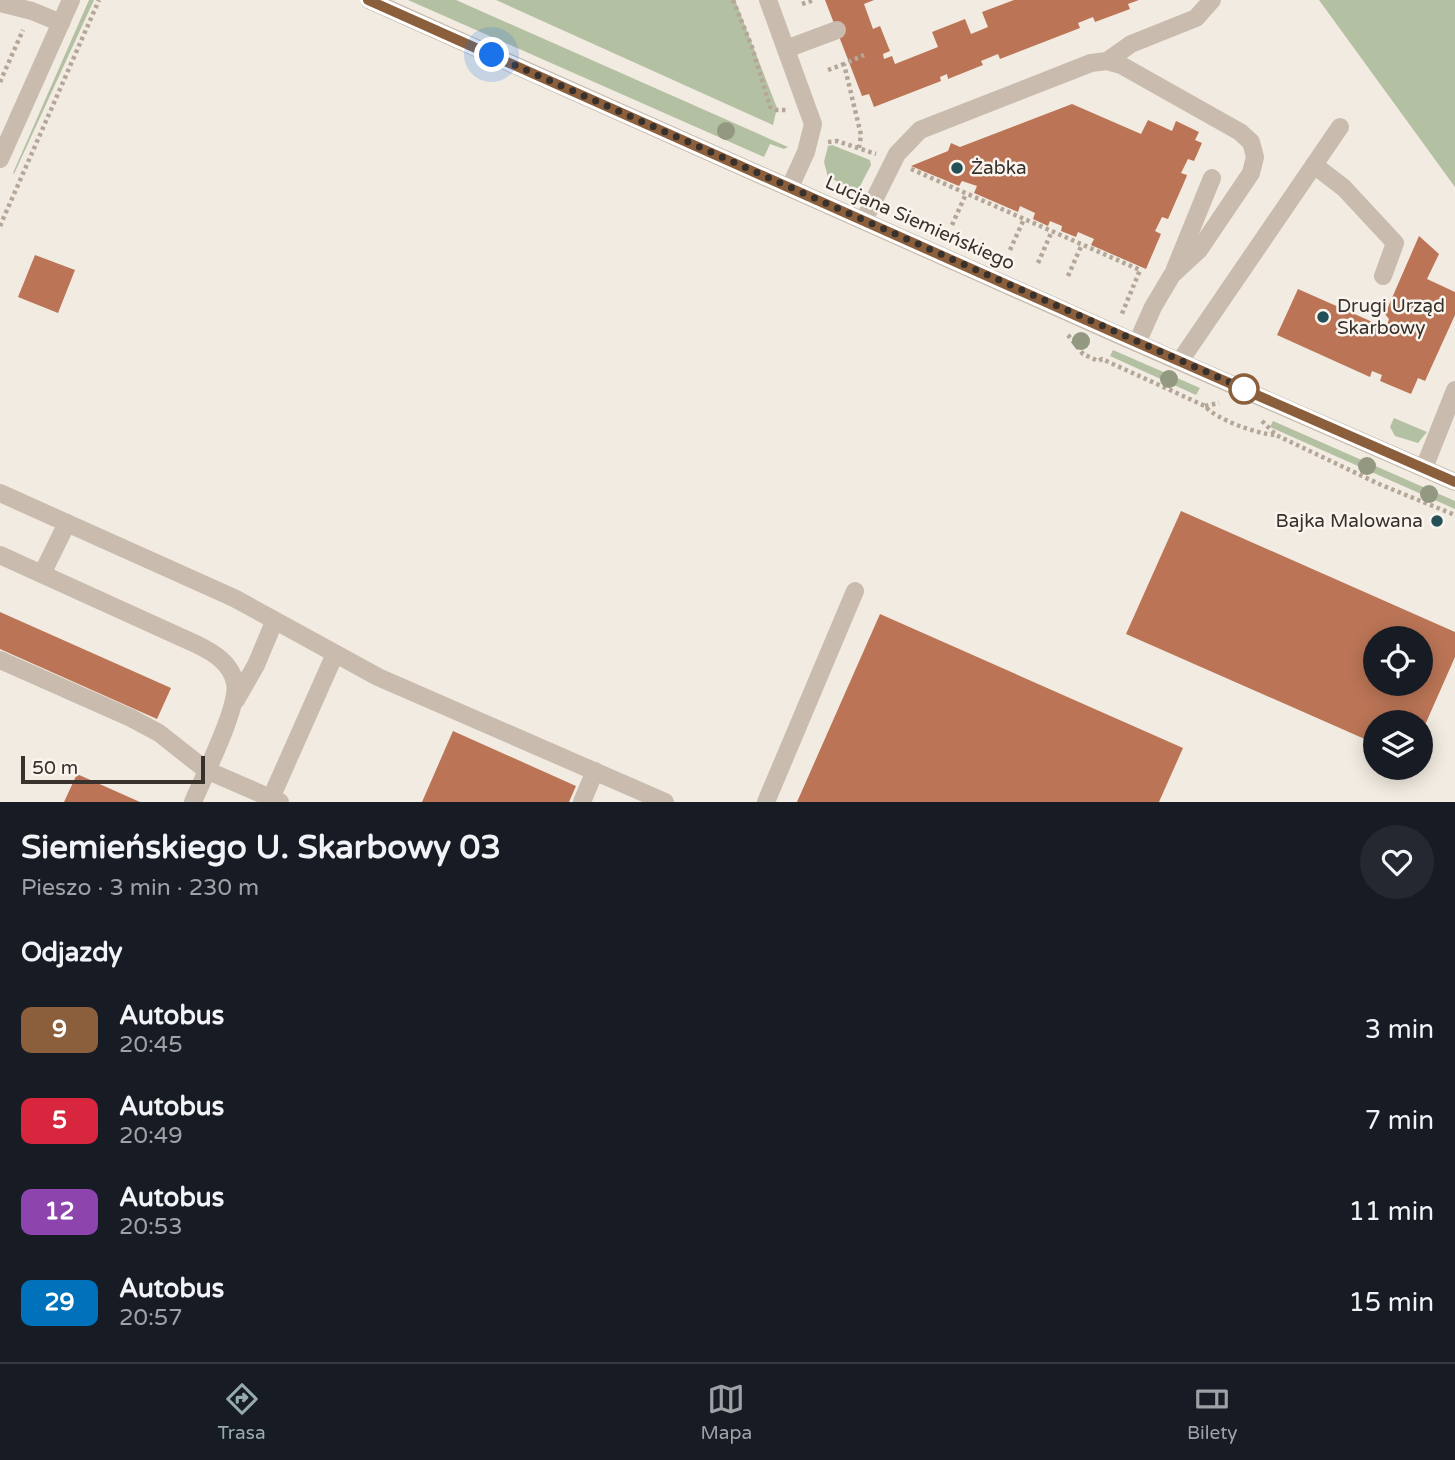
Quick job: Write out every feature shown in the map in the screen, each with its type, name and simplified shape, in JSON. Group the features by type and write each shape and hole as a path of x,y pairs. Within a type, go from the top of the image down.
{"street":[{"path":"0,159 71,0"},
{"name":"Lucjana Siemieńskiego","path":"369,0 1455,482"},
{"path":"768,0 813,124 806,152 790,187"},
{"path":"1107,61 1131,44 1196,18 1212,0"},
{"path":"0,3 32,11 61,23"},
{"path":"786,49 837,30"},
{"path":"864,220 897,154 920,131 1091,62 1107,61 1121,65 1240,131 1251,142 1255,157 1251,173 1199,250 1172,275"},
{"path":"1180,361 1340,127"},
{"path":"1314,165 1344,188 1395,243 1383,276"},
{"path":"1137,343 1153,307 1172,275 1213,178"},
{"path":"1424,468 1455,390"},
{"path":"0,493 234,598 378,677 665,802"},
{"path":"42,574 67,523"},
{"path":"0,555 217,655 228,667 236,684 234,703"},
{"path":"766,802 855,591"},
{"path":"193,802 234,703 256,665 274,622"},
{"path":"0,660 131,718 159,733 206,770 276,800 335,654"},
{"path":"582,802 595,772"}],"path":[{"path":"0,226 99,0"},
{"path":"733,0 752,47 770,107 776,110 785,108 792,113"},
{"path":"802,4 814,0"},
{"path":"0,82 32,11"},
{"path":"828,70 864,55"},
{"path":"844,64 861,135 859,148"},
{"path":"823,150 832,140 879,155"},
{"path":"903,178 908,168 1140,270 1120,316"},
{"path":"952,225 966,194"},
{"path":"1010,250 1024,219"},
{"path":"1038,263 1052,231"},
{"path":"1068,276 1082,244"},
{"path":"1102,359 1205,405 1211,414 1265,435 1276,435 1379,484 1455,515"}],"green space":[{"path":"89,0 94,0 14,174 13,173"},
{"path":"408,0 456,0 788,147 784,149 770,144 764,157"},
{"path":"496,0 735,0 777,108 773,125"},
{"path":"1319,0 1455,0 1455,187"},
{"path":"832,145 870,160 871,165 859,188 853,189 828,177 824,162 828,146"},
{"path":"1113,350 1200,388 1196,395 1110,356"},
{"path":"1394,418 1427,432 1418,443 1395,436 1390,427"},
{"path":"1273,421 1455,501 1455,509 1270,427"}],"building":[{"path":"825,0 874,0 864,4 873,29 880,26 890,51 883,54 884,59 892,56 895,64 938,47 932,32 965,19 971,34 988,27 982,12 1014,0 1139,0 1128,4 1130,9 1095,22 1093,17 1078,23 1080,28 1000,59 998,54 981,61 983,65 948,79 947,74 940,77 941,81 874,107 869,94 862,96"},
{"path":"1072,104 1141,134 1148,120 1172,131 1176,121 1199,132 1195,140 1202,143 1194,161 1188,159 1181,173 1187,175 1168,219 1162,217 1155,231 1161,234 1146,269 1091,245 1094,239 1078,232 1076,237 1061,231 1062,226 1050,221 1048,226 1033,219 1035,213 1020,206 1018,212 974,193 977,186 962,181 959,186 911,166 948,151 951,143 960,147"},
{"name":"Drugi Urząd Skarbowy","path":"1419,236 1439,254 1427,279 1455,292 1455,315 1425,381 1418,378 1411,394 1380,381 1382,375 1372,371 1370,377 1277,335 1298,289 1386,328 1389,319 1385,314"},
{"path":"35,255 75,270 58,313 18,297"},
{"path":"1181,511 1455,632 1455,657 1432,710 1363,710 1363,738 1126,634"},
{"path":"0,612 171,688 157,719 0,649"},
{"path":"880,614 1183,748 1159,802 797,802"},
{"path":"453,731 576,786 569,802 422,802"},
{"path":"77,774 140,802 64,802"}],"bus line":[{"name":"9","path":"368,0 1455,482"}],"place":[{"name":"Żabka","path":"957,168"},
{"name":"Drugi Urząd Skarbowy","path":"1323,317"},
{"name":"Bajka Malowana","path":"1437,521"}],"route":[{"path":"492,55 1247,390 1244,389"}]}
